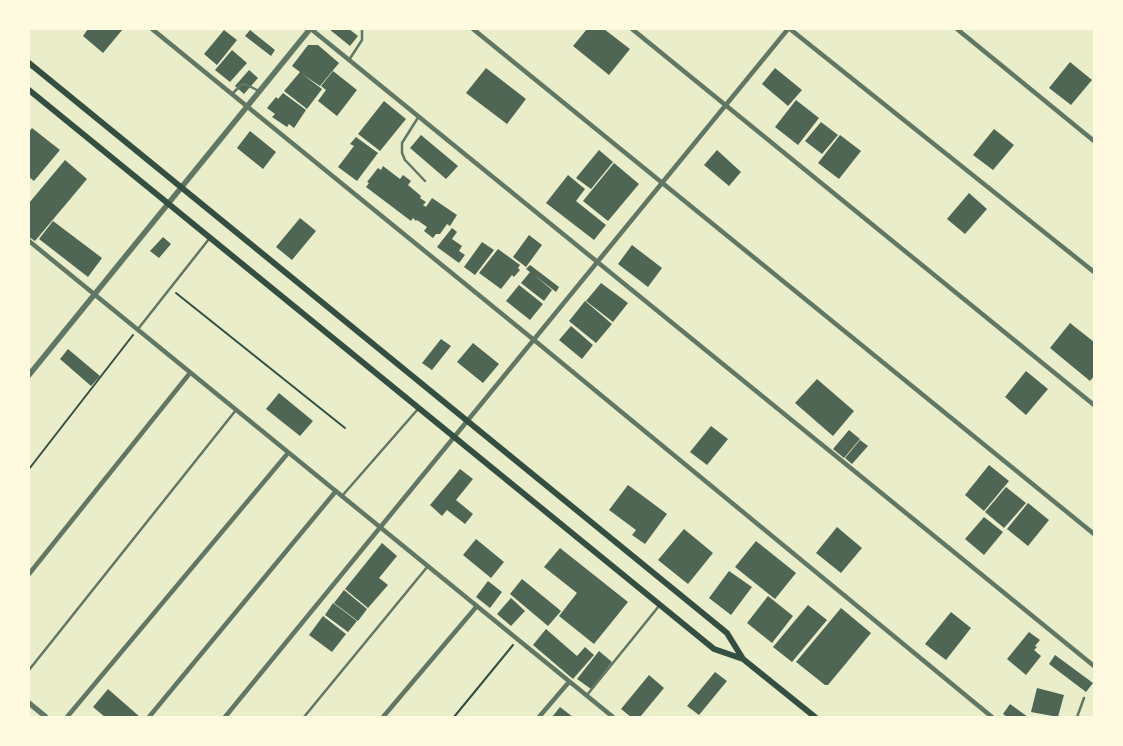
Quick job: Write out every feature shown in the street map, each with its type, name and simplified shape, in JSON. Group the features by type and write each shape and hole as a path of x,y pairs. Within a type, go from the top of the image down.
{"main road":[{"path":"29,63 727,633 743,659 815,717"},
{"path":"29,90 714,649 743,659"}],"street":[{"path":"152,29 992,717"},
{"path":"29,375 310,29 1094,666"},
{"path":"473,29 1094,534"},
{"path":"632,29 1094,405"},
{"path":"224,717 789,29 1094,272"},
{"path":"958,29 1094,141"},
{"path":"29,241 613,717"},
{"path":"29,574 190,373"},
{"path":"67,717 288,453"},
{"path":"149,717 336,491"},
{"path":"383,717 476,606"},
{"path":"539,717 569,682"},
{"path":"29,703 46,717"}],"lane":[{"path":"349,60 362,40 362,29"},
{"path":"232,94 245,84 259,91"},
{"path":"418,116 402,143 402,154 405,160 425,181"},
{"path":"138,330 210,237"},
{"path":"342,496 418,408"},
{"path":"29,670 236,410"},
{"path":"304,717 428,566"},
{"path":"587,696 660,605"},
{"path":"1077,717 1084,698"}],"path":[{"path":"170,288 345,428"},
{"path":"29,469 138,330"},
{"path":"454,717 517,639"}],"building":[{"path":"88,29 123,29 103,53 83,36"},
{"path":"329,29 349,29 358,36 350,46"},
{"path":"587,29 604,29 630,49 609,75 573,46"},
{"path":"224,30 237,40 217,65 204,54"},
{"path":"250,30 275,50 271,56 245,36"},
{"path":"308,45 318,45 339,63 320,86 302,74 322,89 307,109 284,91 300,72 292,66"},
{"path":"232,50 247,63 230,82 215,70"},
{"path":"1070,62 1092,80 1071,105 1049,88"},
{"path":"486,68 526,99 507,124 466,93"},
{"path":"775,68 802,90 788,106 762,84"},
{"path":"249,70 258,78 244,94 235,86"},
{"path":"333,71 357,90 337,116 318,101 326,90 321,86"},
{"path":"283,93 306,110 294,128 289,124 287,127 272,117 275,114 267,108 276,97 278,99"},
{"path":"796,100 819,118 798,145 775,127"},
{"path":"384,101 406,119 380,151 358,134"},
{"path":"821,122 838,135 822,154 805,141"},
{"path":"32,128 60,150 34,181 29,177 29,132"},
{"path":"994,129 1014,145 993,170 973,155"},
{"path":"250,131 276,152 263,169 237,148"},
{"path":"421,135 458,166 446,179 410,148"},
{"path":"840,135 861,151 839,179 818,163"},
{"path":"356,137 378,153 357,181 338,167 354,146 350,144"},
{"path":"599,150 613,162 591,189 576,178"},
{"path":"717,150 741,172 729,186 704,165"},
{"path":"65,160 87,179 35,241 29,237 29,203"},
{"path":"614,163 639,184 608,221 583,201"},
{"path":"383,166 400,179 403,175 411,181 408,185 426,202 423,205 426,207 432,198 457,215 450,226 447,224 440,234 436,234 433,238 424,231 427,227 413,218 411,221 366,187 369,183 367,182 378,168 381,170"},
{"path":"568,175 585,189 576,201 606,225 594,240 546,203"},
{"path":"969,193 987,209 965,234 947,219"},
{"path":"300,218 316,231 292,260 276,247"},
{"path":"53,221 102,258 88,277 39,239"},
{"path":"452,228 457,232 452,239 462,246 459,251 465,255 459,263 437,247"},
{"path":"529,235 542,245 526,267 513,257"},
{"path":"163,237 171,244 159,258 150,251"},
{"path":"482,242 494,250 475,275 464,267"},
{"path":"632,245 662,268 648,287 618,264"},
{"path":"498,249 520,265 518,268 520,270 514,277 512,275 501,289 479,273"},
{"path":"530,265 559,287 556,292 534,275 552,290 544,301 521,283 530,272 526,269"},
{"path":"601,283 628,303 613,322 586,301"},
{"path":"519,285 543,304 530,320 506,301"},
{"path":"585,301 612,324 596,343 569,321"},
{"path":"1070,323 1094,342 1094,376 1090,381 1050,348"},
{"path":"571,326 593,345 582,359 559,340"},
{"path":"441,339 451,346 432,370 422,363"},
{"path":"473,343 499,364 483,383 457,362"},
{"path":"68,349 100,376 91,386 60,359"},
{"path":"1026,371 1048,389 1026,415 1005,397"},
{"path":"817,379 854,411 833,436 795,403"},
{"path":"279,393 313,421 300,436 266,409"},
{"path":"711,426 728,439 707,465 690,452"},
{"path":"849,430 860,439 844,458 833,449"},
{"path":"860,440 868,446 852,464 845,458"},
{"path":"989,465 1009,481 984,511 965,495"},
{"path":"460,469 473,479 456,500 473,514 465,524 447,510 442,516 430,505"},
{"path":"628,485 667,514 645,544 632,535 636,530 609,510"},
{"path":"1006,487 1026,503 1004,528 985,512"},
{"path":"1028,503 1049,520 1028,546 1007,529"},
{"path":"984,517 1003,532 984,555 965,539"},
{"path":"837,527 862,548 841,573 816,553"},
{"path":"684,529 713,553 688,584 658,560"},
{"path":"476,539 504,562 491,578 463,555"},
{"path":"756,541 796,573 775,599 735,567"},
{"path":"382,543 397,556 379,578 388,585 368,608 345,589"},
{"path":"560,548 628,602 594,644 559,616 577,593 544,567"},
{"path":"729,571 752,587 731,615 709,598"},
{"path":"522,579 561,611 548,626 510,594"},
{"path":"488,581 502,592 490,608 476,597"},
{"path":"344,590 367,609 358,621 334,603"},
{"path":"768,596 793,616 772,643 747,623"},
{"path":"511,598 525,611 511,626 497,614"},
{"path":"333,603 357,621 348,632 325,615"},
{"path":"808,605 827,620 792,662 773,647"},
{"path":"841,608 871,633 828,685 825,685 796,662"},
{"path":"951,612 971,628 946,660 925,644"},
{"path":"323,616 346,634 332,652 309,635"},
{"path":"546,629 577,656 585,647 594,655 573,679 533,645"},
{"path":"1029,632 1040,640 1034,650 1041,656 1026,675 1007,659"},
{"path":"599,651 612,662 591,689 577,679"},
{"path":"1055,655 1093,683 1086,692 1049,664"},
{"path":"715,672 727,681 699,715 687,706"},
{"path":"649,675 664,688 640,717 631,717 621,709"},
{"path":"1037,688 1064,695 1058,717 1031,712"},
{"path":"108,689 140,717 105,717 93,707"},
{"path":"1010,704 1028,717 1007,717 1003,714"},
{"path":"560,707 573,717 552,717"}]}
